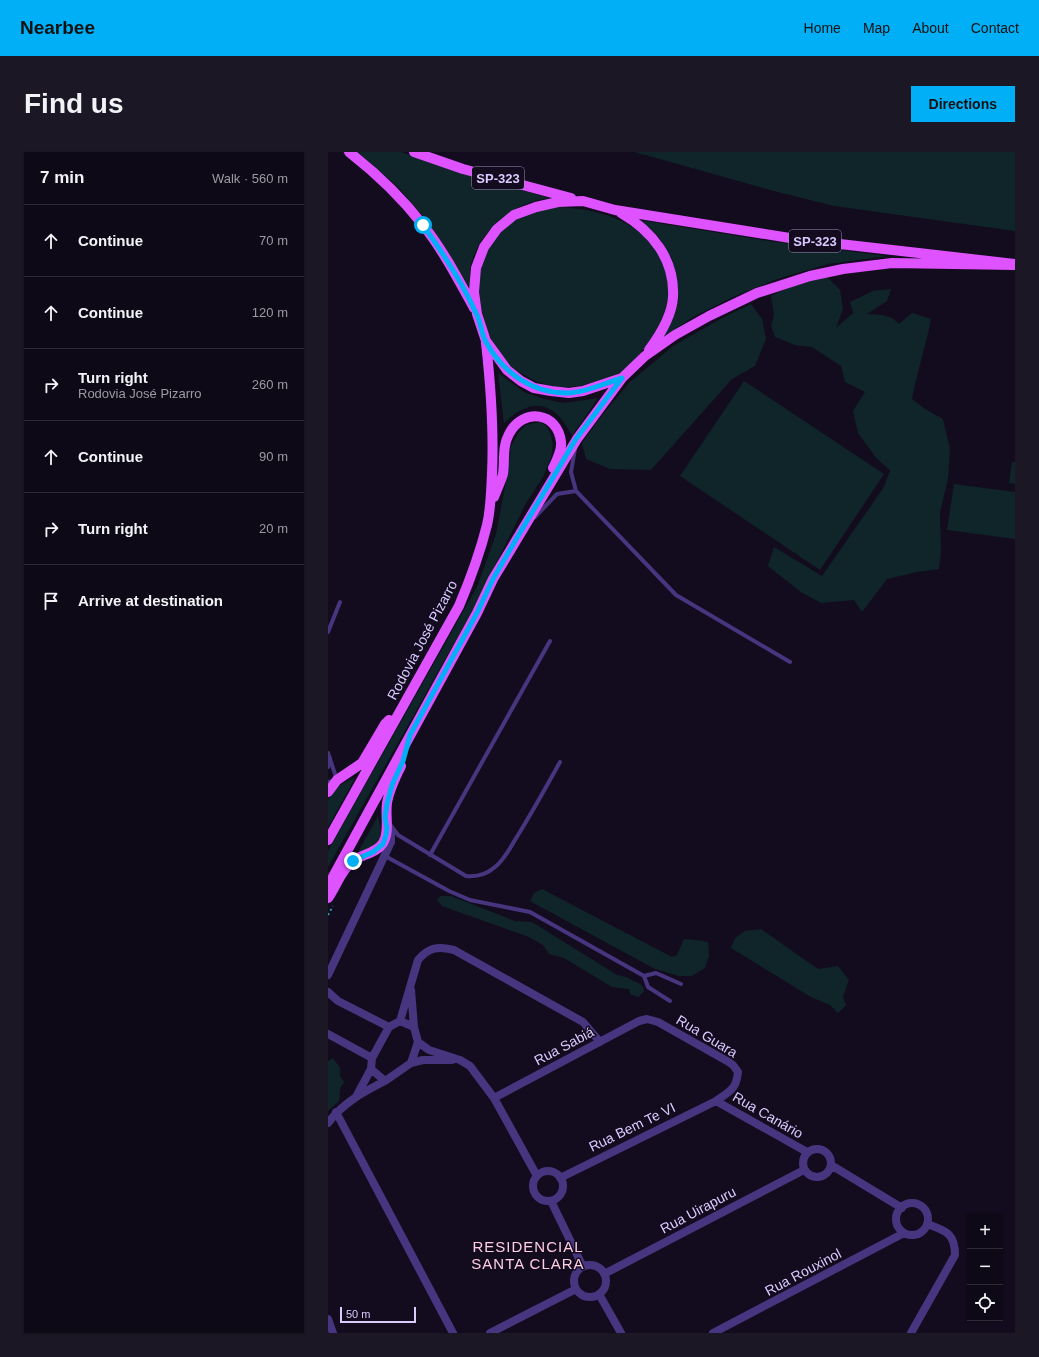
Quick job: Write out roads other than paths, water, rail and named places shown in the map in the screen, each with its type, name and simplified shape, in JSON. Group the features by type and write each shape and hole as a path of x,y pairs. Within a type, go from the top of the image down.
{"main road":[{"name":"SP-323","path":"349,152 400,198 423,225 443,253 477,314"},
{"name":"SP-323","path":"414,152 463,169 615,210 796,239 1015,264"},
{"name":"SP-323","path":"583,201 558,202 536,207 514,215 496,229 484,247 476,268 474,292 477,314 486,342 507,370 534,388 569,393 583,391 622,378 645,356 675,335 709,316 757,293 810,276 843,269 892,263 1015,264"},
{"name":"SP-323","path":"615,210 634,221 656,242 664,254 672,274 673,298 670,312 664,326 645,356"},
{"name":"Rodovia José Pizarro","path":"328,840 459,606 478,555 491,505 494,440 493,412 486,342"},
{"path":"328,886 477,613 493,579 576,439 622,378"},
{"path":"491,505 503,474 504,449 508,435 516,424 526,417 534,415 544,418 552,423 557,429 561,442 561,450 557,461 538,494 532,515"},
{"path":"328,792 332,781 362,763 384,724 400,710"},
{"path":"328,898 347,866 353,861 373,852 383,844 387,829 385,817 387,804 392,785 403,761 410,735"}],"street":[{"path":"328,975 391,842 391,831 385,817"},
{"path":"373,852 383,848 391,842"},
{"path":"373,852 385,856"},
{"path":"356,1096 371,1069 372,1058 389,1027 400,1021 418,960 423,954 432,949 442,947 454,950 582,1022 600,1042"},
{"path":"410,985 414,1027 418,1042 411,1063"},
{"path":"328,992 338,1001 389,1027"},
{"name":"Rua Sabiá","path":"494,1098 639,1021 647,1019"},
{"name":"Rua Guara","path":"647,1019 658,1022 733,1065 738,1072 737,1081 733,1090 716,1100"},
{"path":"400,1021 414,1027"},
{"path":"328,1034 372,1058"},
{"path":"418,1042 429,1050 460,1060 470,1066 494,1098 537,1176"},
{"path":"328,1123 336,1112 356,1096 385,1081 411,1063 423,1060 460,1060"},
{"path":"371,1069 385,1081"},
{"name":"Rua Canário","path":"716,1100 807,1152"},
{"name":"Rua Bem Te VI","path":"560,1178 716,1100"},
{"path":"336,1112 453,1333"},
{"path":"815,1149 823,1150 830,1156 831,1164 827,1173 819,1177 810,1176 804,1170 802,1161 807,1152 815,1149"},
{"path":"831,1164 902,1208"},
{"name":"Rua Uirapuru","path":"604,1274 804,1170"},
{"path":"549,1171 553,1172 560,1178 562,1182 562,1192 556,1199 551,1201 542,1200 534,1194 532,1184 540,1173 549,1171"},
{"path":"551,1201 583,1267"},
{"path":"911,1204 921,1206 927,1214 927,1224 926,1228 918,1234 914,1235 904,1233 898,1226 898,1212 902,1208 911,1204"},
{"path":"911,1333 955,1254 955,1243 951,1236 944,1230 927,1224"},
{"name":"Rua Rouxinol","path":"714,1333 904,1233"},
{"path":"583,1267 597,1267 604,1274 606,1283 605,1287 599,1294 589,1297 580,1293 576,1289 575,1279 579,1270 583,1267"},
{"path":"490,1333 576,1289"},
{"path":"599,1294 621,1333"},
{"path":"328,1319 333,1333"}],"lane":[{"path":"576,439 571,472 576,491 676,595 790,662"},
{"path":"522,530 557,494 576,491"},
{"path":"328,632 340,602"},
{"path":"430,855 550,641"},
{"path":"328,753 330,758 332,781"},
{"path":"328,767 330,758"},
{"path":"385,817 398,835 466,876 484,874 495,867 505,856 530,816 560,762"},
{"path":"391,842 398,835"},
{"path":"385,856 449,891 470,900 530,912 644,976 648,987 670,1000"},
{"path":"644,976 656,973 681,984"}],"district":[{"name":"RESIDENCIAL SANTA CLARA","path":"528,1254"}]}
